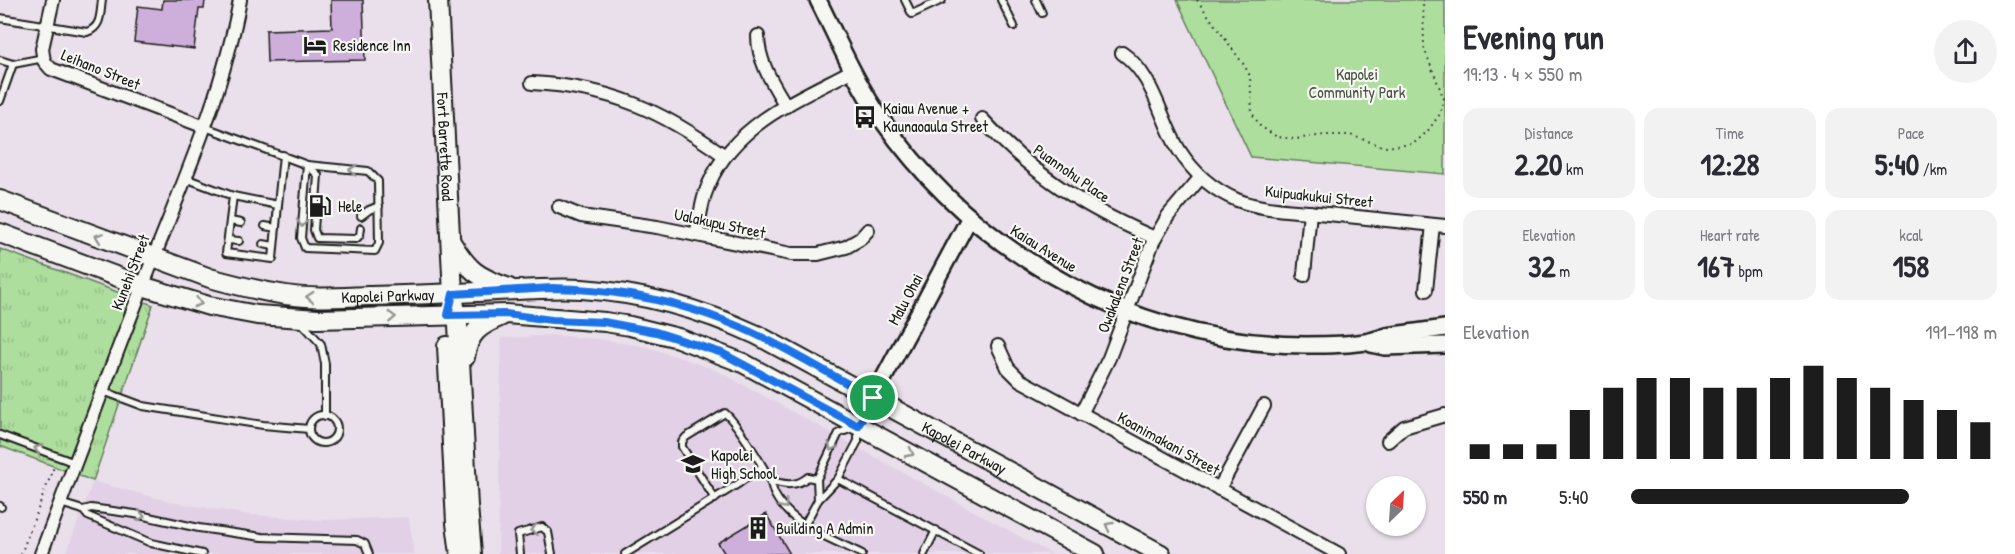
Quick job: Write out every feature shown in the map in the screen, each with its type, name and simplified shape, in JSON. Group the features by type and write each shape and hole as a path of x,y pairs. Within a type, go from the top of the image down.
{"main road":[{"name":"Fort Barrette Road","path":"438,0 453,315 462,390 472,554"},
{"name":"Kapolei Parkway","path":"0,200 210,278 287,295 315,297 453,294 552,288 608,291 654,299 711,315 757,335 1161,554"},
{"name":"Kapolei Parkway","path":"0,232 142,286 209,306 257,315 318,319 506,314 552,320 604,322 678,338 743,363 1095,554"},
{"path":"450,241 472,272 517,290"},
{"path":"462,390 466,353 472,335 486,323 506,314"},
{"name":"Fort Barrette Road","path":"453,315 446,336 460,554"},
{"path":"858,426 873,398"}],"street":[{"name":"Leihano Street","path":"53,0 42,49 47,65 56,71 205,127"},
{"name":"Kunehi Street","path":"41,554 142,286 205,127 228,53 240,0"},
{"name":"Kaiau Avenue","path":"818,0 866,96 898,142 934,184 970,217 998,240 1044,271 1127,311 1184,329 1244,340 1306,345 1365,342 1445,328"},
{"path":"758,36 763,64 786,106"},
{"name":"Kuipuakukui Street","path":"1122,53 1143,74 1179,150 1201,177 1225,194 1262,207 1439,225"},
{"path":"696,235 704,196 713,175 734,144 754,126 786,106 853,70"},
{"path":"532,82 582,88 630,101 670,119 725,156"},
{"name":"Puannohu Place","path":"982,119 1017,154 1059,188 1106,216 1155,238"},
{"name":"Owakalena Street","path":"1081,414 1109,358 1155,238 1168,216 1201,177"},
{"name":"Ualakupu Street","path":"559,207 580,216 657,227 777,252 804,255 846,247 860,239 868,230"},
{"path":"1304,275 1310,212"},
{"name":"Malu Ohai","path":"873,398 970,217"},
{"path":"1426,290 1439,225"},
{"name":"Kaiau Avenue","path":"1365,342 1384,346 1445,345"},
{"name":"Koanimakani Street","path":"998,346 1008,368 1020,380 1339,554"},
{"path":"1219,489 1263,406"},
{"path":"1388,441 1392,435 1404,427 1445,415"}],"lane":[{"path":"0,18 87,32 99,23 102,0"},
{"path":"905,0 912,14 942,0"},
{"path":"1001,0 1014,26"},
{"path":"1036,0 1041,13"},
{"path":"0,60 13,64 44,58"},
{"path":"0,101 13,64"},
{"path":"205,127 307,165 368,171 378,181 379,243 375,251 305,248 301,238 307,165"},
{"path":"233,196 226,253 273,259 283,155"},
{"path":"307,165 318,176 314,230 317,238 356,239 360,235 361,228"},
{"path":"184,178 233,196 278,204"},
{"path":"361,216 379,206"},
{"path":"230,220 241,223"},
{"path":"265,226 276,228"},
{"path":"228,240 239,241"},
{"path":"263,244 274,246"},
{"path":"298,318 321,345 325,364 325,416"},
{"path":"102,391 143,406 263,425 309,429"},
{"path":"714,499 682,447 682,442 686,437 726,413 762,466 779,501 805,524 862,554"},
{"path":"325,416 333,420 337,427 333,439 325,443 312,438 309,429 312,420 325,416"},
{"path":"805,524 818,500 838,479 858,441 858,426 839,433 817,479 818,500"},
{"path":"0,435 75,463"},
{"path":"624,554 714,499 762,466"},
{"path":"770,480 790,485 808,477 817,479"},
{"path":"838,479 979,554"},
{"path":"60,503 83,510 91,508 135,514 199,528 262,537 357,540 365,544 369,554"},
{"path":"83,510 88,516 143,541 202,554"},
{"path":"520,554 518,534 542,527 548,532 552,554"},
{"path":"924,554 936,530"}],"path":[{"path":"1197,0 1250,76 1252,113 1260,126 1277,137 1295,139 1324,135 1350,135 1385,147 1413,144 1427,132 1440,114 1445,99 1424,48 1423,0"},
{"path":"21,554 57,456"}],"shaded area":[{"name":"Kapolei High School","path":"552,335 599,339 647,347 722,373 1052,554 498,554 501,338"},
{"path":"93,481 172,502 245,514 319,520 409,517 414,554 66,554"}],"green space":[{"name":"Kapolei Community Park","path":"1177,0 1445,0 1445,174 1251,157"},
{"path":"0,249 153,305 93,481 0,446"}],"building":[{"path":"163,0 205,0 204,9 199,9 194,49 134,42 138,6 162,9"},
{"name":"Residence Inn","path":"331,0 363,0 365,60 267,62 266,30 332,28"},
{"name":"Building A Admin","path":"766,514 790,554 725,554 718,543"}],"place":[{"name":"Residence Inn","path":"315,45"},
{"name":"Kaiau Avenue + Kaunaoaula Street","path":"865,117"},
{"name":"Hele","path":"320,206"},
{"name":"Kapolei High School","path":"693,464"},
{"name":"Building A Admin","path":"758,528"}],"route":[{"path":"552,288 636,295 711,315 757,335 873,398 858,426 722,353 656,332 604,322 552,320 506,314 448,315 453,294 552,288"}]}
